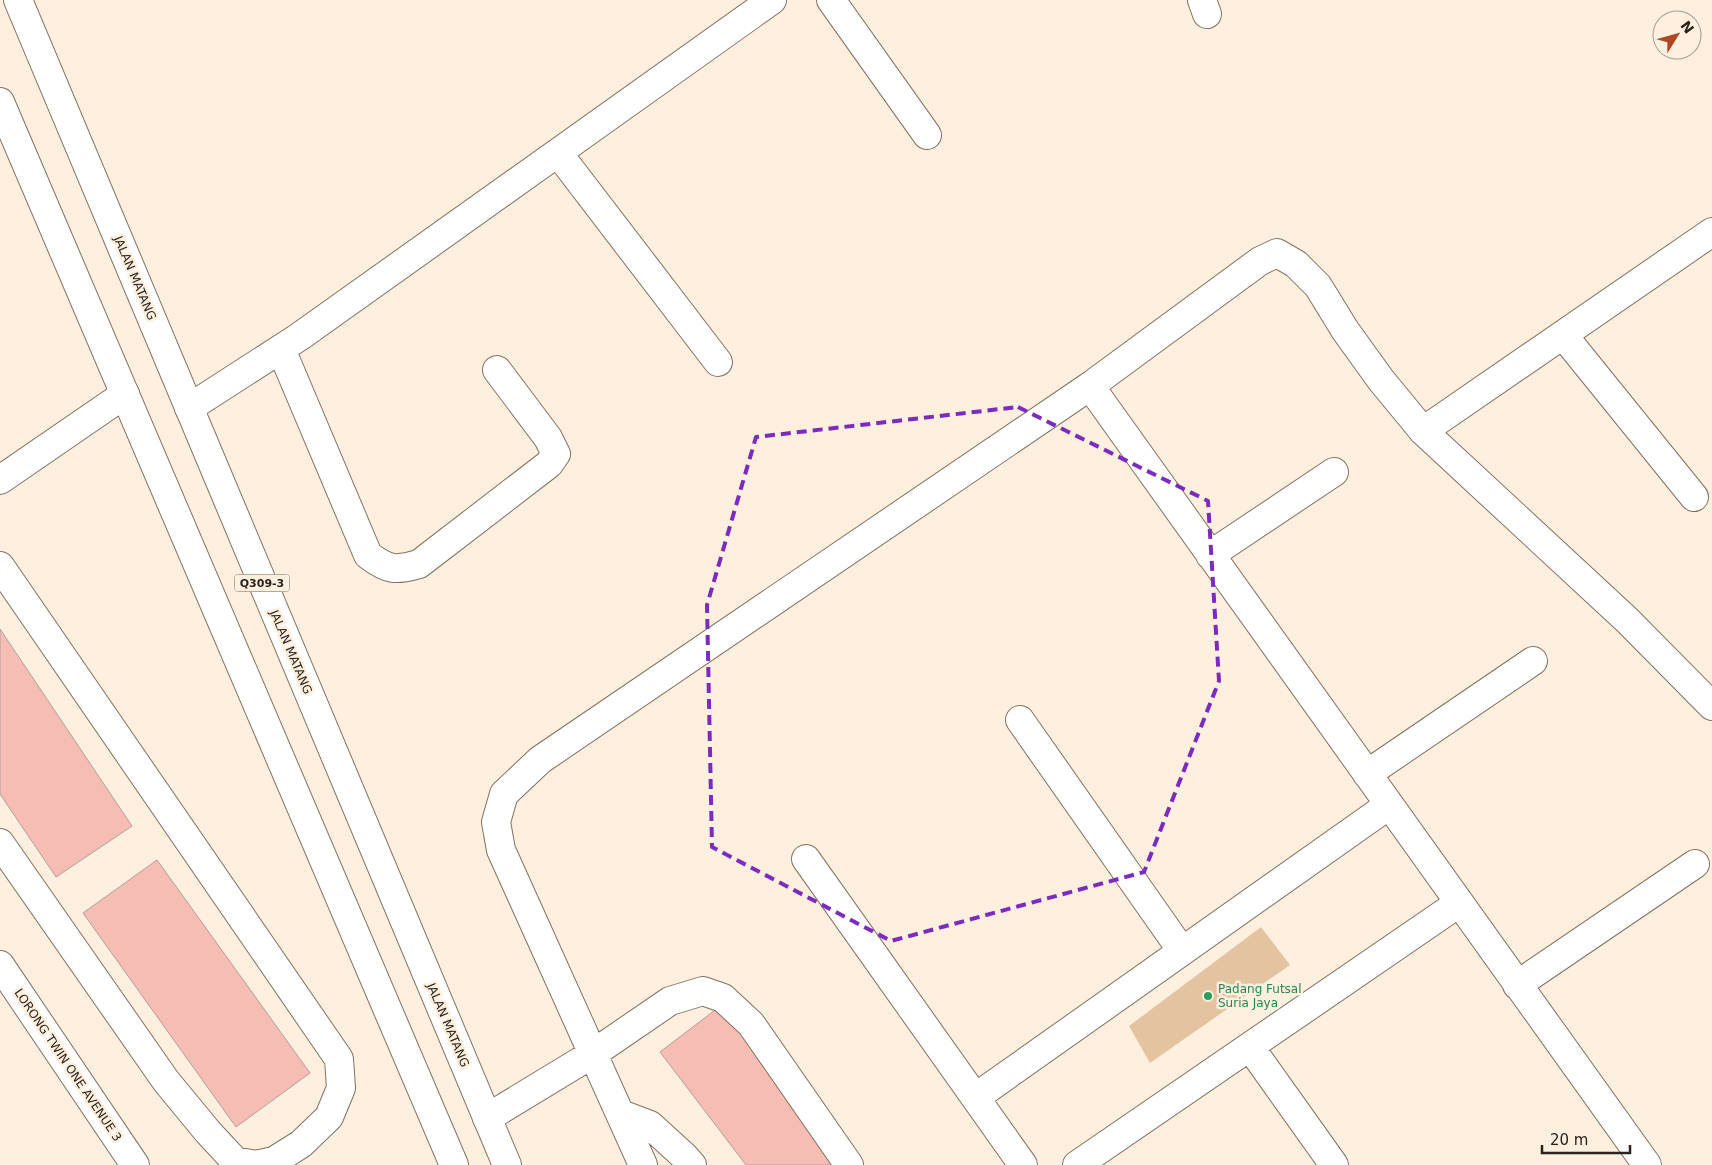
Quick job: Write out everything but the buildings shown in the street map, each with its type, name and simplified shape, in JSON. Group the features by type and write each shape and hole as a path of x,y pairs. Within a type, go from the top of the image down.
{"street":[{"name":"JALAN MATANG","path":"18,0 507,1165"},
{"path":"189,408 281,349 772,0"},
{"path":"831,0 927,135"},
{"path":"0,102 454,1165"},
{"path":"558,153 718,362"},
{"path":"1423,431 1563,335 1710,239"},
{"path":"643,1165 502,850 496,822 504,794 540,760 1090,386 1260,261 1277,253 1296,264 1318,286 1345,330 1381,380 1423,431 1627,620 1712,706"},
{"path":"1563,335 1694,497"},
{"path":"281,349 368,555 383,566 401,569 419,564 549,464 556,454 548,438 497,370"},
{"path":"1090,386 1646,1165"},
{"path":"0,480 125,394"},
{"path":"1210,554 1334,472"},
{"path":"0,566 339,1059 341,1088 329,1117 301,1144 274,1161 256,1165 235,1161 208,1132 166,1081 0,843"},
{"path":"1367,774 1533,661"},
{"path":"1020,720 1182,951"},
{"path":"976,1097 1389,805"},
{"path":"806,859 1023,1165"},
{"path":"1517,985 1695,864"},
{"path":"1077,1165 1459,903"},
{"name":"LORONG TWIN ONE AVENUE 3","path":"0,965 135,1165"},
{"path":"487,1118 594,1053 670,1001 703,991 723,998 751,1024 849,1165"},
{"path":"1250,1047 1334,1165"},
{"path":"621,1114 650,1125 692,1165"}],"highlighted area":[{"path":"1018,407 1208,501 1219,681 1144,872 891,941 712,847 707,605 756,437"}],"shaded area":[{"name":"Padang Futsal Suria Jaya","path":"1261,927 1290,965 1150,1063 1129,1026"}],"place":[{"name":"Padang Futsal Suria Jaya","path":"1208,996"}]}
